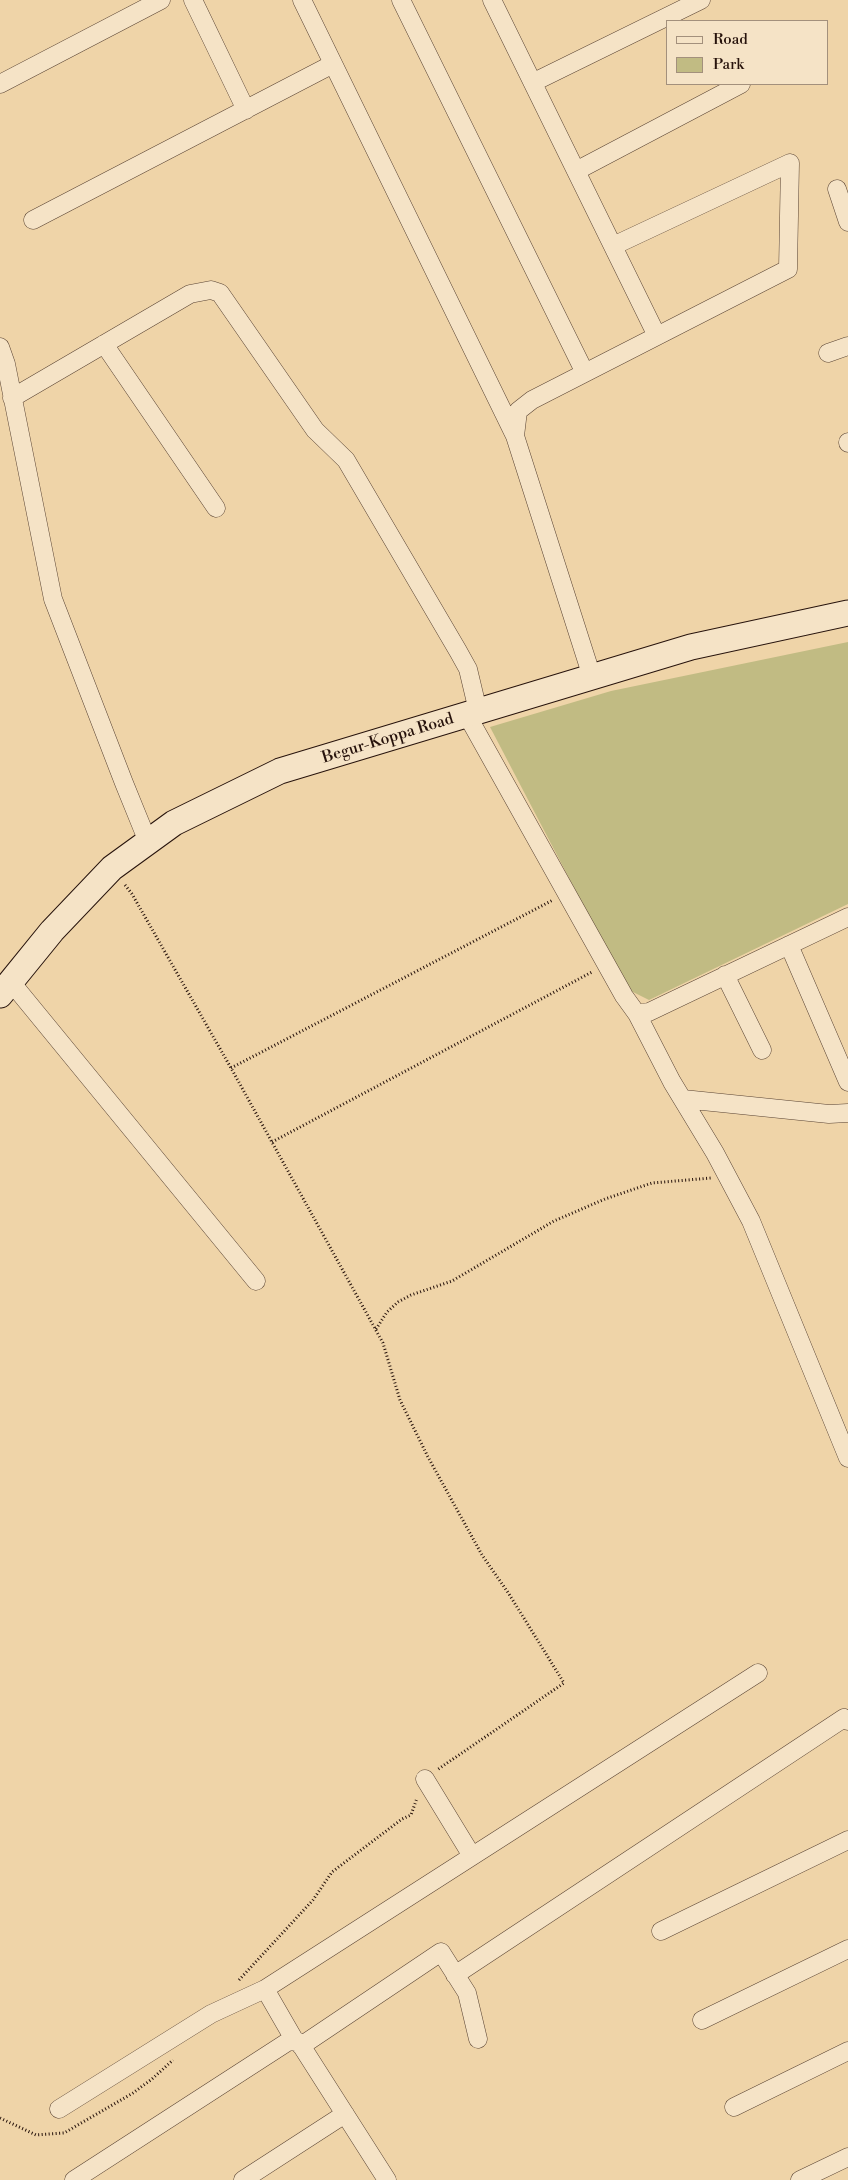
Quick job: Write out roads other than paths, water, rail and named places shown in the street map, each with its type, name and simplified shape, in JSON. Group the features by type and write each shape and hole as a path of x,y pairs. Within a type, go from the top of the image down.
{"main road":[{"name":"Begur-Koppa Road","path":"6,988 52,931 112,868 174,823 280,771 691,646 848,613"}],"street":[{"path":"0,84 161,0"},
{"path":"193,0 246,110"},
{"path":"302,0 515,436 592,677"},
{"path":"401,0 585,373"},
{"path":"492,0 534,82 657,336"},
{"path":"534,82 701,0"},
{"path":"33,220 333,64"},
{"path":"576,171 739,85"},
{"path":"515,436 518,411 532,400 788,269 790,163 613,246"},
{"path":"837,189 848,222"},
{"path":"12,398 190,294 211,290 220,293 315,430 346,460 458,651 468,670 473,713 566,893 606,965 637,1014 751,1221 848,1458"},
{"path":"104,344 216,508"},
{"path":"828,353 848,346"},
{"path":"0,348 53,599 148,842"},
{"path":"637,1014 648,1012 848,918"},
{"path":"789,945 848,1082"},
{"path":"725,975 762,1050"},
{"path":"6,988 256,1281"},
{"path":"683,1099 829,1114 848,1113"},
{"path":"59,2109 211,2014 265,1989 758,1673"},
{"path":"455,1975 844,1718 848,1721"},
{"path":"425,1779 472,1856"},
{"path":"661,1931 848,1840"},
{"path":"702,2020 848,1949"},
{"path":"298,2044 441,1952 467,1993 478,2039"},
{"path":"265,1989 298,2044 387,2180"},
{"path":"74,2180 289,2041 298,2044"},
{"path":"734,2107 848,2051"},
{"path":"243,2180 345,2114"},
{"path":"800,2180 848,2157"}]}
